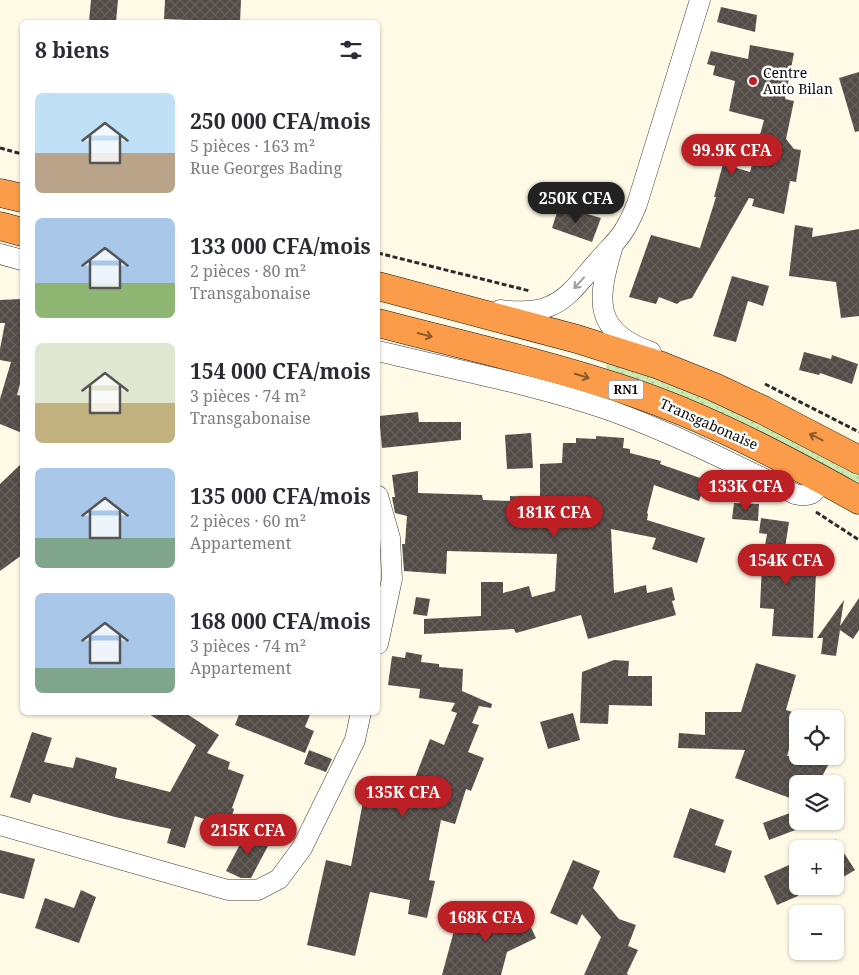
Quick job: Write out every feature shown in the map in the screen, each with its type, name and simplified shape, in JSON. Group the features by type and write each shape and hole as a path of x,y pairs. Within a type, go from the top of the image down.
{"highway":[{"path":"0,193 20,198"},
{"path":"0,226 20,231"},
{"name":"RN1","path":"380,286 428,298 631,356 714,387 771,414 859,460"},
{"name":"Transgabonaise","path":"380,324 557,369 674,407 759,446 814,488 859,500"}],"street":[{"path":"428,298 512,311 543,309 561,300 612,248 632,218 700,0"},
{"path":"612,248 604,276 602,292 602,307 610,324 623,338 640,348 686,366 714,387"},
{"path":"0,254 20,259"},
{"path":"380,351 506,381 608,410 658,429 795,494 814,488"},
{"path":"380,503 390,538 392,579 380,635"},
{"path":"0,825 228,890 258,890 279,879 302,848 355,740 360,715"}],"path":[{"path":"0,148 20,153"},
{"path":"380,253 513,286 561,300"},
{"path":"814,488 809,508 859,540"}],"green space":[{"path":"607,361 710,397 859,473 859,486 609,372 606,366"}],"building":[{"path":"91,0 118,0 116,20 89,20"},
{"path":"165,0 241,0 240,20 164,19"},
{"path":"721,7 757,15 755,32 717,22"},
{"path":"750,45 794,53 785,99 794,101 786,139 794,149 801,150 796,182 790,181 784,214 752,206 754,199 749,198 692,298 677,304 659,297 656,304 629,297 651,235 700,248 716,197 714,197 723,164 750,172 764,120 729,111 735,81 713,75 715,66 707,64 711,51 748,59"},
{"path":"859,72 859,131 855,132 839,78"},
{"path":"559,206 601,218 592,242 552,228"},
{"path":"795,225 813,228 812,237 859,229 859,316 841,318 836,282 789,276"},
{"path":"732,276 769,286 763,306 748,301 736,342 713,336"},
{"path":"20,299 20,384 17,395 20,396 20,432 0,424 0,399 11,362 0,360 5,323 0,323 0,300"},
{"path":"804,352 831,359 832,355 858,364 852,384 820,373 819,375 799,370"},
{"path":"418,412 419,422 461,422 461,440 382,448 380,416"},
{"path":"531,433 533,468 507,469 505,435"},
{"path":"596,436 624,438 623,448 630,449 630,453 661,461 660,464 706,480 699,501 654,485 647,513 647,520 705,538 697,563 652,549 656,538 611,529 614,593 646,585 647,593 672,587 675,600 672,601 676,615 588,639 581,615 516,633 514,629 424,634 424,619 481,616 481,582 503,582 503,593 529,586 532,597 555,591 557,554 447,551 446,574 404,571 402,544 405,544 407,516 395,513 392,497 395,497 392,475 418,471 418,493 482,495 483,500 510,501 510,496 540,497 540,464 562,463 563,443 576,443 576,438 596,439"},
{"path":"20,465 20,556 0,571 0,484"},
{"path":"734,503 759,504 758,521 732,519"},
{"path":"761,518 789,522 783,561 789,561 789,571 816,572 813,638 772,636 774,609 760,608 762,563 767,534 759,533"},
{"path":"416,597 430,599 427,616 413,614"},
{"path":"859,598 859,630 853,639 840,630 836,656 821,654 823,638 817,638 844,600 840,626"},
{"path":"406,652 422,655 421,662 439,664 439,667 463,669 462,691 492,704 491,708 479,706 472,723 479,725 468,752 484,758 471,791 466,789 455,824 441,820 429,880 435,881 427,918 408,914 410,900 370,892 355,956 307,945 326,860 351,866 364,796 395,802 396,795 405,796 411,777 415,778 430,739 444,745 457,713 451,711 455,703 419,698 420,689 388,685 392,656 405,658"},
{"path":"614,660 629,661 628,676 652,676 652,706 609,705 608,724 580,723 582,672"},
{"path":"756,663 796,675 786,710 789,711 789,749 787,756 789,756 789,765 828,765 823,775 789,775 789,798 735,778 745,750 678,748 679,733 705,735 705,712 741,712"},
{"path":"573,713 580,740 548,749 540,722"},
{"path":"151,715 189,715 219,735 207,753 230,762 228,769 244,775 232,808 234,809 229,827 195,816 185,848 167,843 171,829 115,817 33,794 30,803 10,797 32,732 52,738 44,762 73,768 76,757 117,768 115,778 170,792 196,745"},
{"path":"239,715 310,715 305,727 314,731 305,753 235,725"},
{"path":"309,750 332,759 326,772 304,764"},
{"path":"690,808 724,820 715,845 732,851 725,873 673,857"},
{"path":"789,813 789,830 795,830 769,840 763,823"},
{"path":"247,831 269,844 251,878 241,878 226,871"},
{"path":"0,850 35,859 24,899 0,893"},
{"path":"844,853 855,870 844,877"},
{"path":"573,860 600,871 593,888 619,919 636,925 628,946 638,950 627,973 628,975 584,975 601,937 582,914 577,925 550,913"},
{"path":"789,865 789,895 798,896 777,905 764,876"},
{"path":"81,890 96,897 79,943 35,928 45,898 74,908"},
{"path":"520,904 536,938 507,952 501,975 442,975 459,912 512,925 505,911"}],"place":[{"name":"Centre Auto Bilan","path":"753,81"}]}
